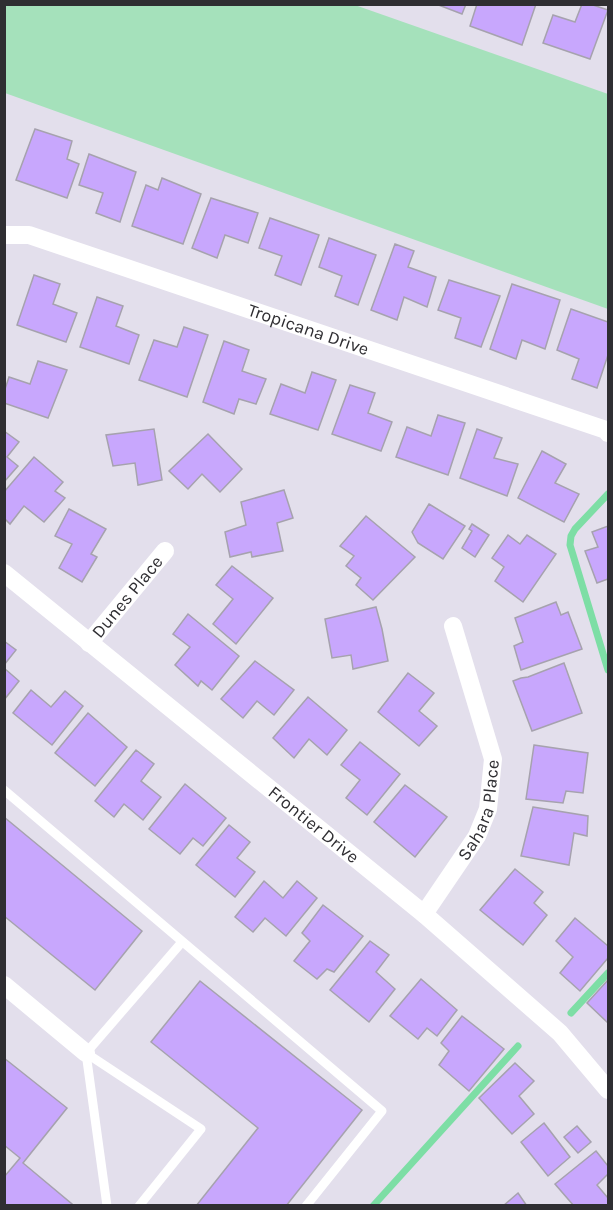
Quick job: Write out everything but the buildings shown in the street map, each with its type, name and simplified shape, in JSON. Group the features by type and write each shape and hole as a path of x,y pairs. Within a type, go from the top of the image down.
{"street":[{"name":"Tropicana Drive","path":"4,235 29,235 609,433"},
{"name":"Dunes Place","path":"89,643 165,551"},
{"name":"Frontier Drive","path":"4,573 424,914 560,1033 609,1090"},
{"name":"Sahara Place","path":"424,914 477,836 488,809 493,759 453,626"},
{"path":"4,985 86,1053"}],"lane":[{"path":"4,790 382,1112 306,1206"},
{"path":"107,1206 86,1053 182,942"},
{"path":"86,1053 201,1129 140,1206"}],"green space":[{"path":"352,4 608,94 608,309 5,93 6,5"}],"waterway":[{"path":"608,494 575,529 570,545 608,670"},
{"path":"571,1013 608,973"},
{"path":"373,1206 518,1046"}]}
